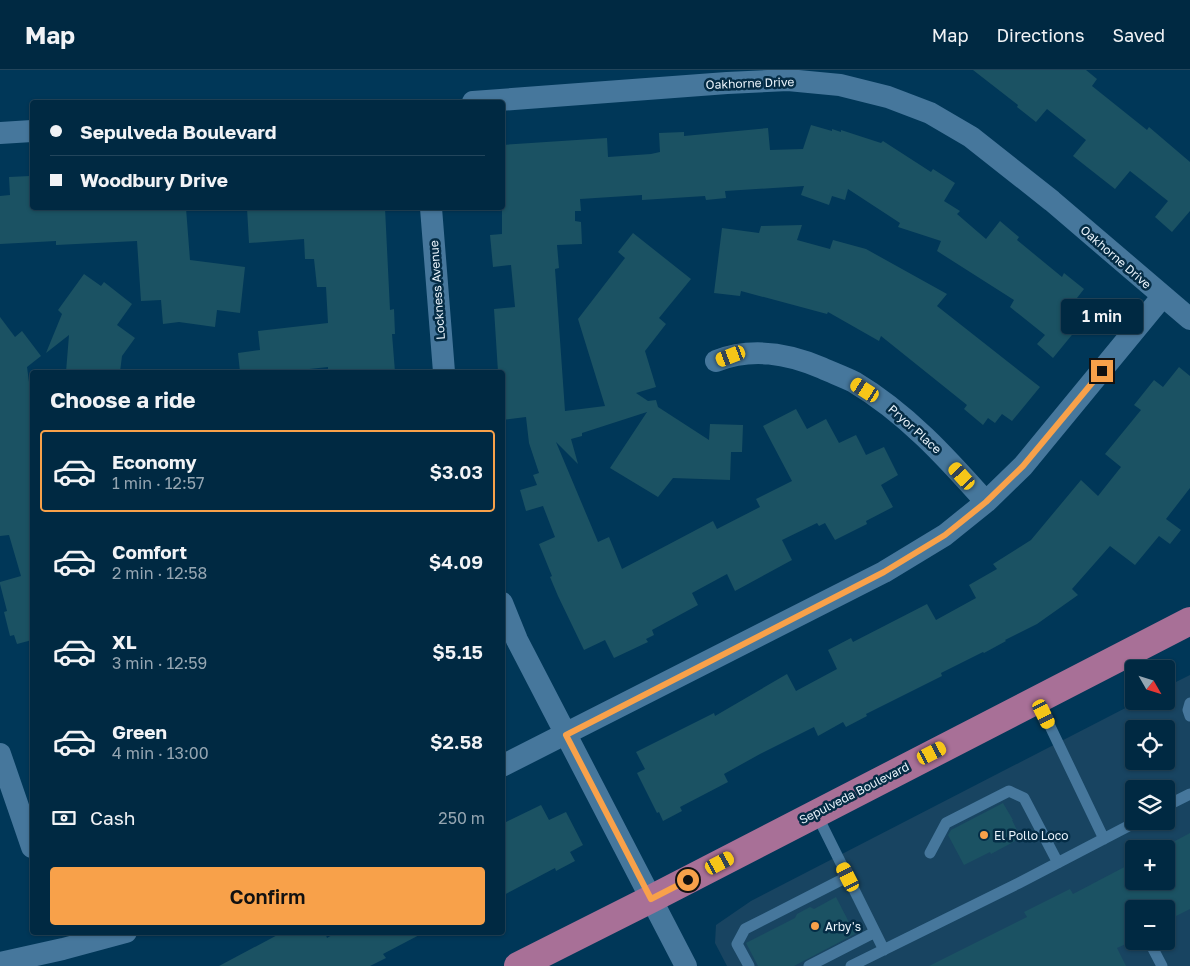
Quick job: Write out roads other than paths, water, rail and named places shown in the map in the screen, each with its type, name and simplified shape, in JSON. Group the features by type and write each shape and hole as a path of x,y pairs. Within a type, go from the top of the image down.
{"main road":[{"name":"Sepulveda Boulevard","path":"518,966 1190,621"}],"street":[{"name":"Oakhorne Drive","path":"500,100 788,80 840,86 888,97 930,113 971,137 1052,201 1190,319"},
{"path":"0,133 30,131"},
{"name":"Lockness Avenue","path":"431,210 444,370"},
{"path":"505,765 884,572 945,535 986,502 1023,466 1162,297"},
{"name":"Pryor Place","path":"716,362 731,356 750,353 772,353 804,360 852,381 891,406 918,430 986,502"},
{"path":"505,610 517,640 686,966"},
{"path":"0,754 30,840"},
{"path":"0,963 61,941 104,935"}],"lane":[{"path":"1036,699 1104,839"},
{"path":"1190,703 1188,710 1190,716"},
{"path":"930,853 946,823 1009,791 1024,798 1058,863"},
{"path":"1175,802 1190,794"},
{"path":"816,813 884,950"},
{"path":"851,966 1125,828"},
{"path":"749,966 737,944 745,929 848,877"},
{"path":"809,966 875,932"},
{"path":"1154,950 1162,966"}],"place":[{"name":"El Pollo Loco","path":"984,835"},
{"name":"Arby's","path":"815,926"}]}
